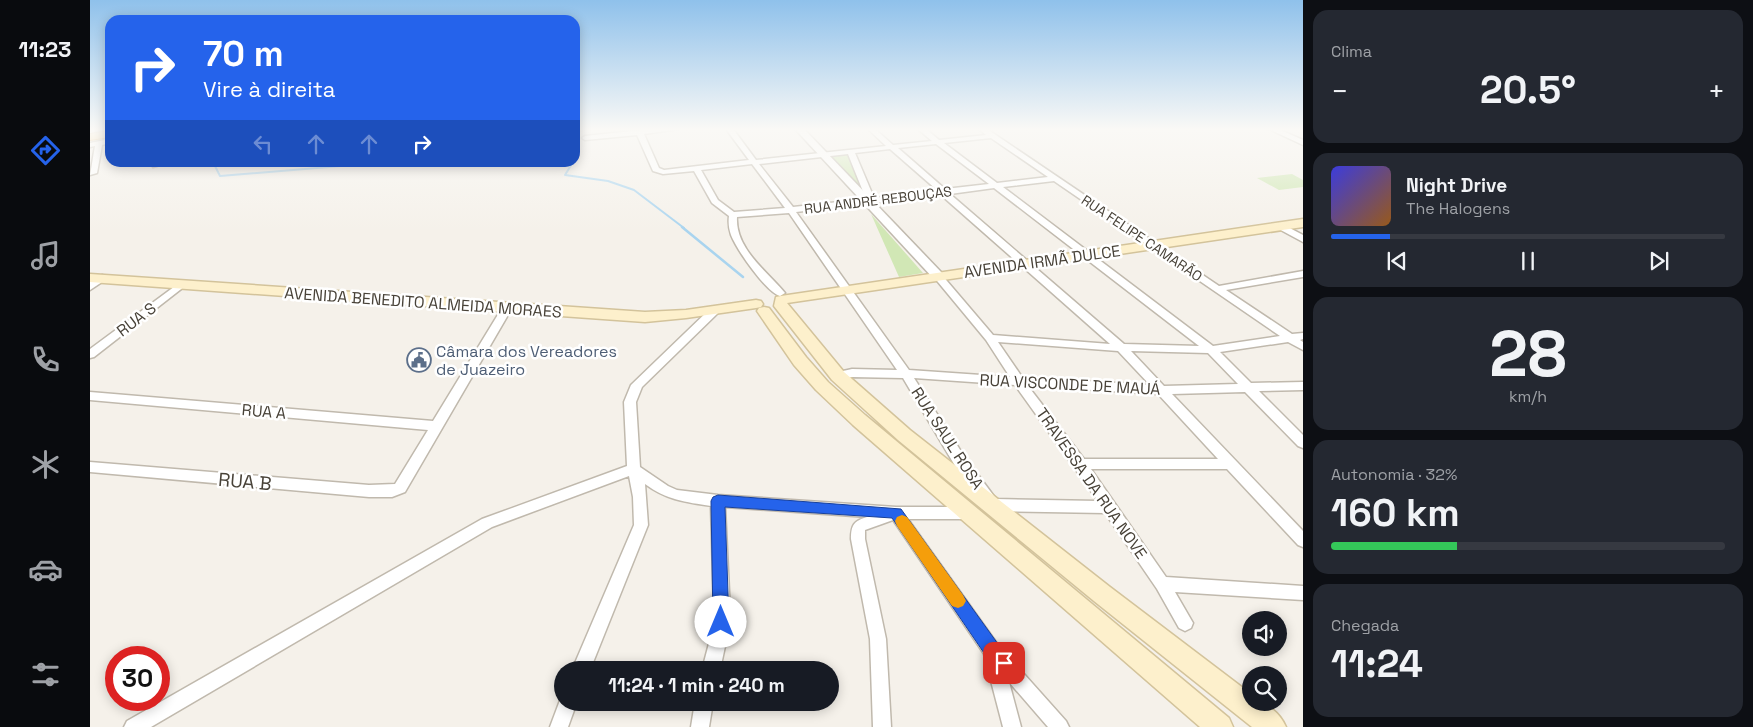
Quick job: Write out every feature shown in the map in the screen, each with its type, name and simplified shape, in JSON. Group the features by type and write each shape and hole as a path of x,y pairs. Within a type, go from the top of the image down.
{"main road":[{"name":"AVENIDA IRMÃ DULCE","path":"772,303 938,276 1303,223"},
{"name":"AVENIDA BENEDITO ALMEIDA MORAES","path":"94,281 182,284 645,317 686,314 772,303"},
{"path":"772,303 838,376 904,435 992,505"},
{"path":"772,303 800,361 822,386 859,420 1220,727"},
{"name":"RUA SAUL ROSA","path":"992,505 1102,594 1273,727"}],"street":[{"path":"93,163 93,173"},
{"path":"653,163 656,169 663,172 745,163"},
{"name":"RUA SAUL ROSA","path":"755,163 848,290 906,374 959,460 992,505"},
{"path":"831,163 938,276"},
{"path":"854,163 868,201"},
{"path":"910,163 1122,348 1303,541"},
{"path":"964,163 1211,350 1303,443"},
{"name":"RUA FELIPE CAMARÃO","path":"1031,163 1303,347"},
{"path":"696,168 713,201 726,213 733,215 732,227 741,245 761,273 772,303"},
{"name":"RUA ANDRÉ REBOUÇAS","path":"733,215 1054,179"},
{"path":"1280,226 1303,239"},
{"path":"1217,289 1303,274"},
{"name":"TRAVESSA DA RUA NOVE","path":"938,276 990,338 1019,382 1080,464 1162,584 1185,623"},
{"name":"RUA S","path":"90,354 182,284"},
{"path":"437,426 507,308"},
{"path":"585,661 641,525 641,494 634,469 630,402 632,393 637,385 715,310"},
{"path":"990,338 1122,348 1211,350 1303,336"},
{"name":"RUA VISCONDE DE MAUÁ","path":"838,376 852,373 906,374 1162,390 1303,386"},
{"name":"RUA A","path":"90,396 437,426"},
{"name":"RUA B","path":"90,467 369,491 392,491 400,488 437,426"},
{"path":"1080,464 1231,464"},
{"path":"634,469 663,490 676,495 718,501 896,513 970,513"},
{"path":"133,727 487,523 634,469"},
{"path":"713,661 720,632 722,612 718,501"},
{"path":"992,505 1109,507"},
{"path":"896,513 992,650 1060,727"},
{"path":"882,727 878,639 857,534 858,528 861,525 896,513"},
{"path":"1162,584 1303,593"},
{"path":"1082,611 1102,594"},
{"path":"992,650 1012,727"},
{"path":"559,727 565,711"},
{"path":"700,727 703,711"}],"green space":[{"path":"834,163 853,163 868,199"},
{"path":"1292,174 1303,180 1303,187 1279,190 1257,178"},
{"path":"871,214 923,273 899,277"}],"waterway":[{"path":"216,167 220,176 329,167"},
{"path":"570,167 565,175 608,181 634,190 684,228"},
{"path":"682,227 743,277"}],"slow traffic":[{"path":"902,521 958,601"}],"place":[{"name":"Câmara dos Vereadores de Juazeiro","path":"419,360"}],"route":[{"path":"721,622 718,501 896,513 992,650 1004,663"}]}
